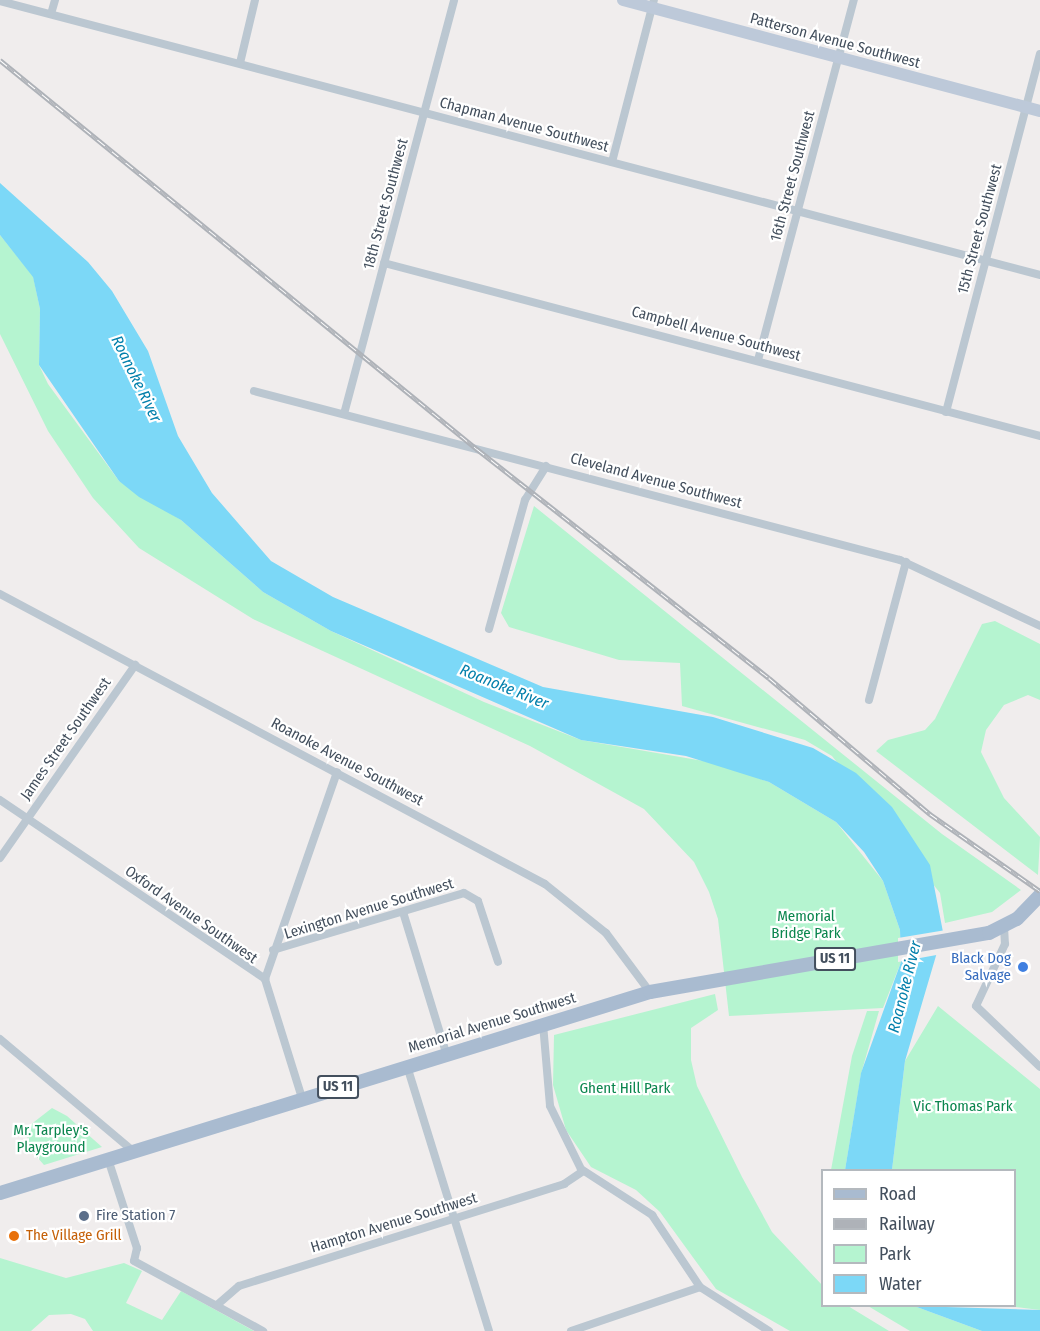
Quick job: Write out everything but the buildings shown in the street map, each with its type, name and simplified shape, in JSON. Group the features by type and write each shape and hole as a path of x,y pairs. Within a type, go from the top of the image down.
{"main road":[{"name":"Patterson Avenue Southwest","path":"623,0 653,4 1040,111"},
{"name":"US 11","path":"1004,927 1040,896"},
{"name":"Memorial Avenue Southwest","path":"0,1193 108,1160 132,1150 650,992 695,982 974,935 1004,927"}],"street":[{"path":"51,14 55,0"},
{"path":"240,63 255,0"},
{"name":"18th Street Southwest","path":"344,414 454,0"},
{"name":"16th Street Southwest","path":"758,360 854,0"},
{"name":"Chapman Avenue Southwest","path":"0,1 1040,275"},
{"path":"612,162 653,4"},
{"name":"15th Street Southwest","path":"946,411 1040,54"},
{"name":"Campbell Avenue Southwest","path":"384,263 1040,436"},
{"name":"Cleveland Avenue Southwest","path":"254,391 906,562 1040,626"},
{"path":"489,629 525,500 546,466"},
{"path":"869,700 906,562"},
{"name":"Roanoke Avenue Southwest","path":"0,594 337,771 569,901 606,933 650,992"},
{"name":"James Street Southwest","path":"0,858 135,665"},
{"path":"265,980 273,950 337,771"},
{"name":"Oxford Avenue Southwest","path":"0,800 265,980 302,1098"},
{"name":"Lexington Avenue Southwest","path":"273,950 469,894 478,901 498,962"},
{"path":"402,912 446,1053"},
{"path":"1004,927 1005,944 976,1006 1040,1067"},
{"path":"543,1024 550,1106 583,1171 652,1215 700,1287 769,1331"},
{"path":"0,1039 132,1150"},
{"path":"407,1066 489,1331"},
{"path":"108,1160 137,1248 134,1260 263,1331"},
{"name":"Hampton Avenue Southwest","path":"217,1305 239,1286 564,1184 583,1171"},
{"path":"571,1331 700,1287"}],"green space":[{"name":"Memorial Bridge Park","path":"0,235 33,276 40,309 39,365 48,384 119,481 181,520 263,592 331,631 484,702 581,740 721,764 769,782 836,822 883,881 900,930 901,962 883,1008 729,1016 718,919 709,892 694,862 644,809 530,746 253,619 139,548 93,498 48,431 0,334"},
{"path":"534,506 942,834 1021,890 992,912 945,923 940,893 832,756 805,740 682,706 680,663 619,660 509,627 501,613"},
{"path":"995,621 1040,644 1040,700 1028,695 1004,705 986,730 981,752 1004,798 1040,837 1038,875 876,751 888,740 925,730 935,719 982,624"},
{"name":"Ghent Hill Park","path":"715,994 718,1010 691,1028 691,1060 697,1086 742,1177 772,1232 821,1284 821,1307 850,1307 889,1331 790,1331 716,1289 660,1212 636,1190 591,1167 566,1130 553,1085 554,1035"},
{"name":"Vic Thomas Park","path":"938,1006 1040,1089 1040,1310 1016,1307 1016,1169 892,1169 905,1061"},
{"path":"867,1011 879,1011 861,1074 845,1169 831,1169 852,1056"},
{"name":"Mr. Tarpley's Playground","path":"52,1108 67,1116 102,1147 44,1165 30,1149 25,1129"},
{"path":"0,1258 66,1278 124,1263 142,1271 126,1303 162,1320 181,1291 254,1331 93,1331 85,1319 71,1314 49,1315 31,1331 0,1331"},
{"path":"870,1307 917,1307 982,1331 910,1331"}],"water":[{"name":"Roanoke River","path":"0,183 88,262 112,291 148,351 178,436 212,493 271,561 333,597 543,687 713,717 813,748 856,773 892,807 930,865 943,932 905,1061 892,1169 845,1169 861,1073 901,962 900,930 883,881 864,852 836,822 769,782 686,756 581,740 331,631 263,592 181,520 139,497 119,481 39,365 40,309 33,277 0,235"},
{"path":"917,1307 1040,1310 1040,1331 982,1331"}],"pier":[{"path":"946,930 942,954 898,962 898,938"}],"railway":[{"path":"0,60 477,449 769,678 930,814 1040,891"}],"place":[{"name":"Black Dog Salvage","path":"1023,967"},
{"name":"Fire Station 7","path":"84,1216"},
{"name":"The Village Grill","path":"14,1236"}]}
